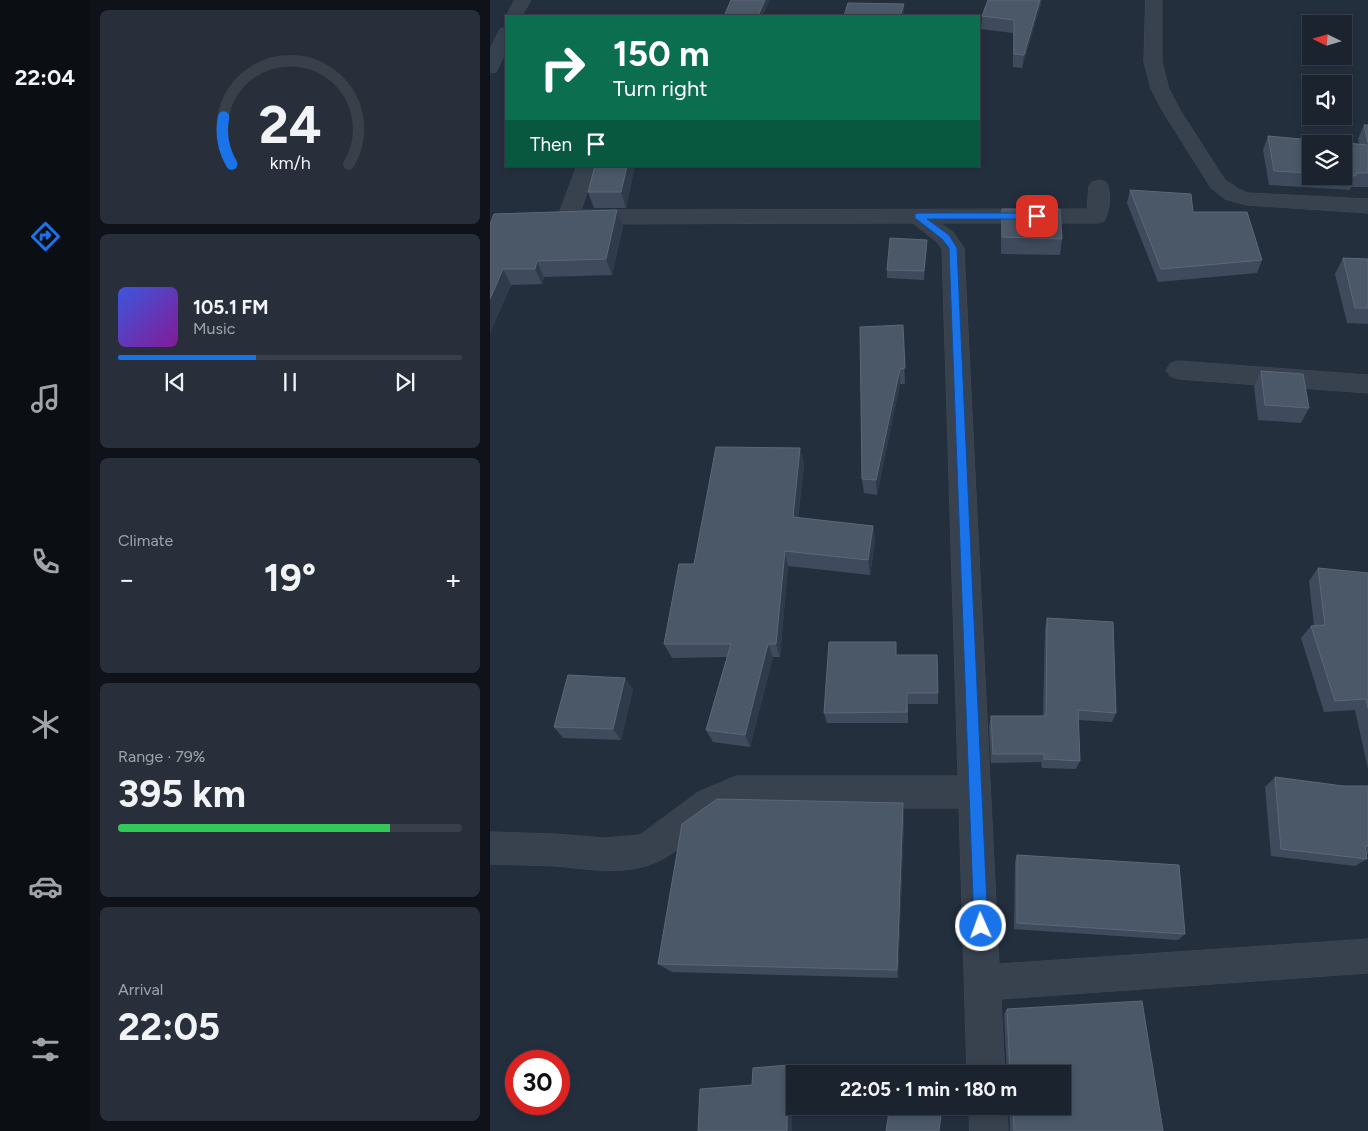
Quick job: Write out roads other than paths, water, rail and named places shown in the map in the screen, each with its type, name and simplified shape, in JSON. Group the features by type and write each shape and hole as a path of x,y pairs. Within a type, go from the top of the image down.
{"street":[{"path":"515,15 523,0"},
{"path":"1154,0 1153,62 1160,89 1171,110 1218,184 1232,194 1246,199 1368,206"},
{"path":"490,68 505,35"},
{"path":"586,167 558,217 1097,216 1100,186"},
{"path":"918,216 946,237 953,248 986,1065"},
{"path":"1178,370 1368,384"},
{"path":"490,848 614,854 641,852 662,841 702,806 721,796 736,792 976,792"},
{"path":"983,983 1368,956"},
{"path":"988,1115 989,1131"}]}
